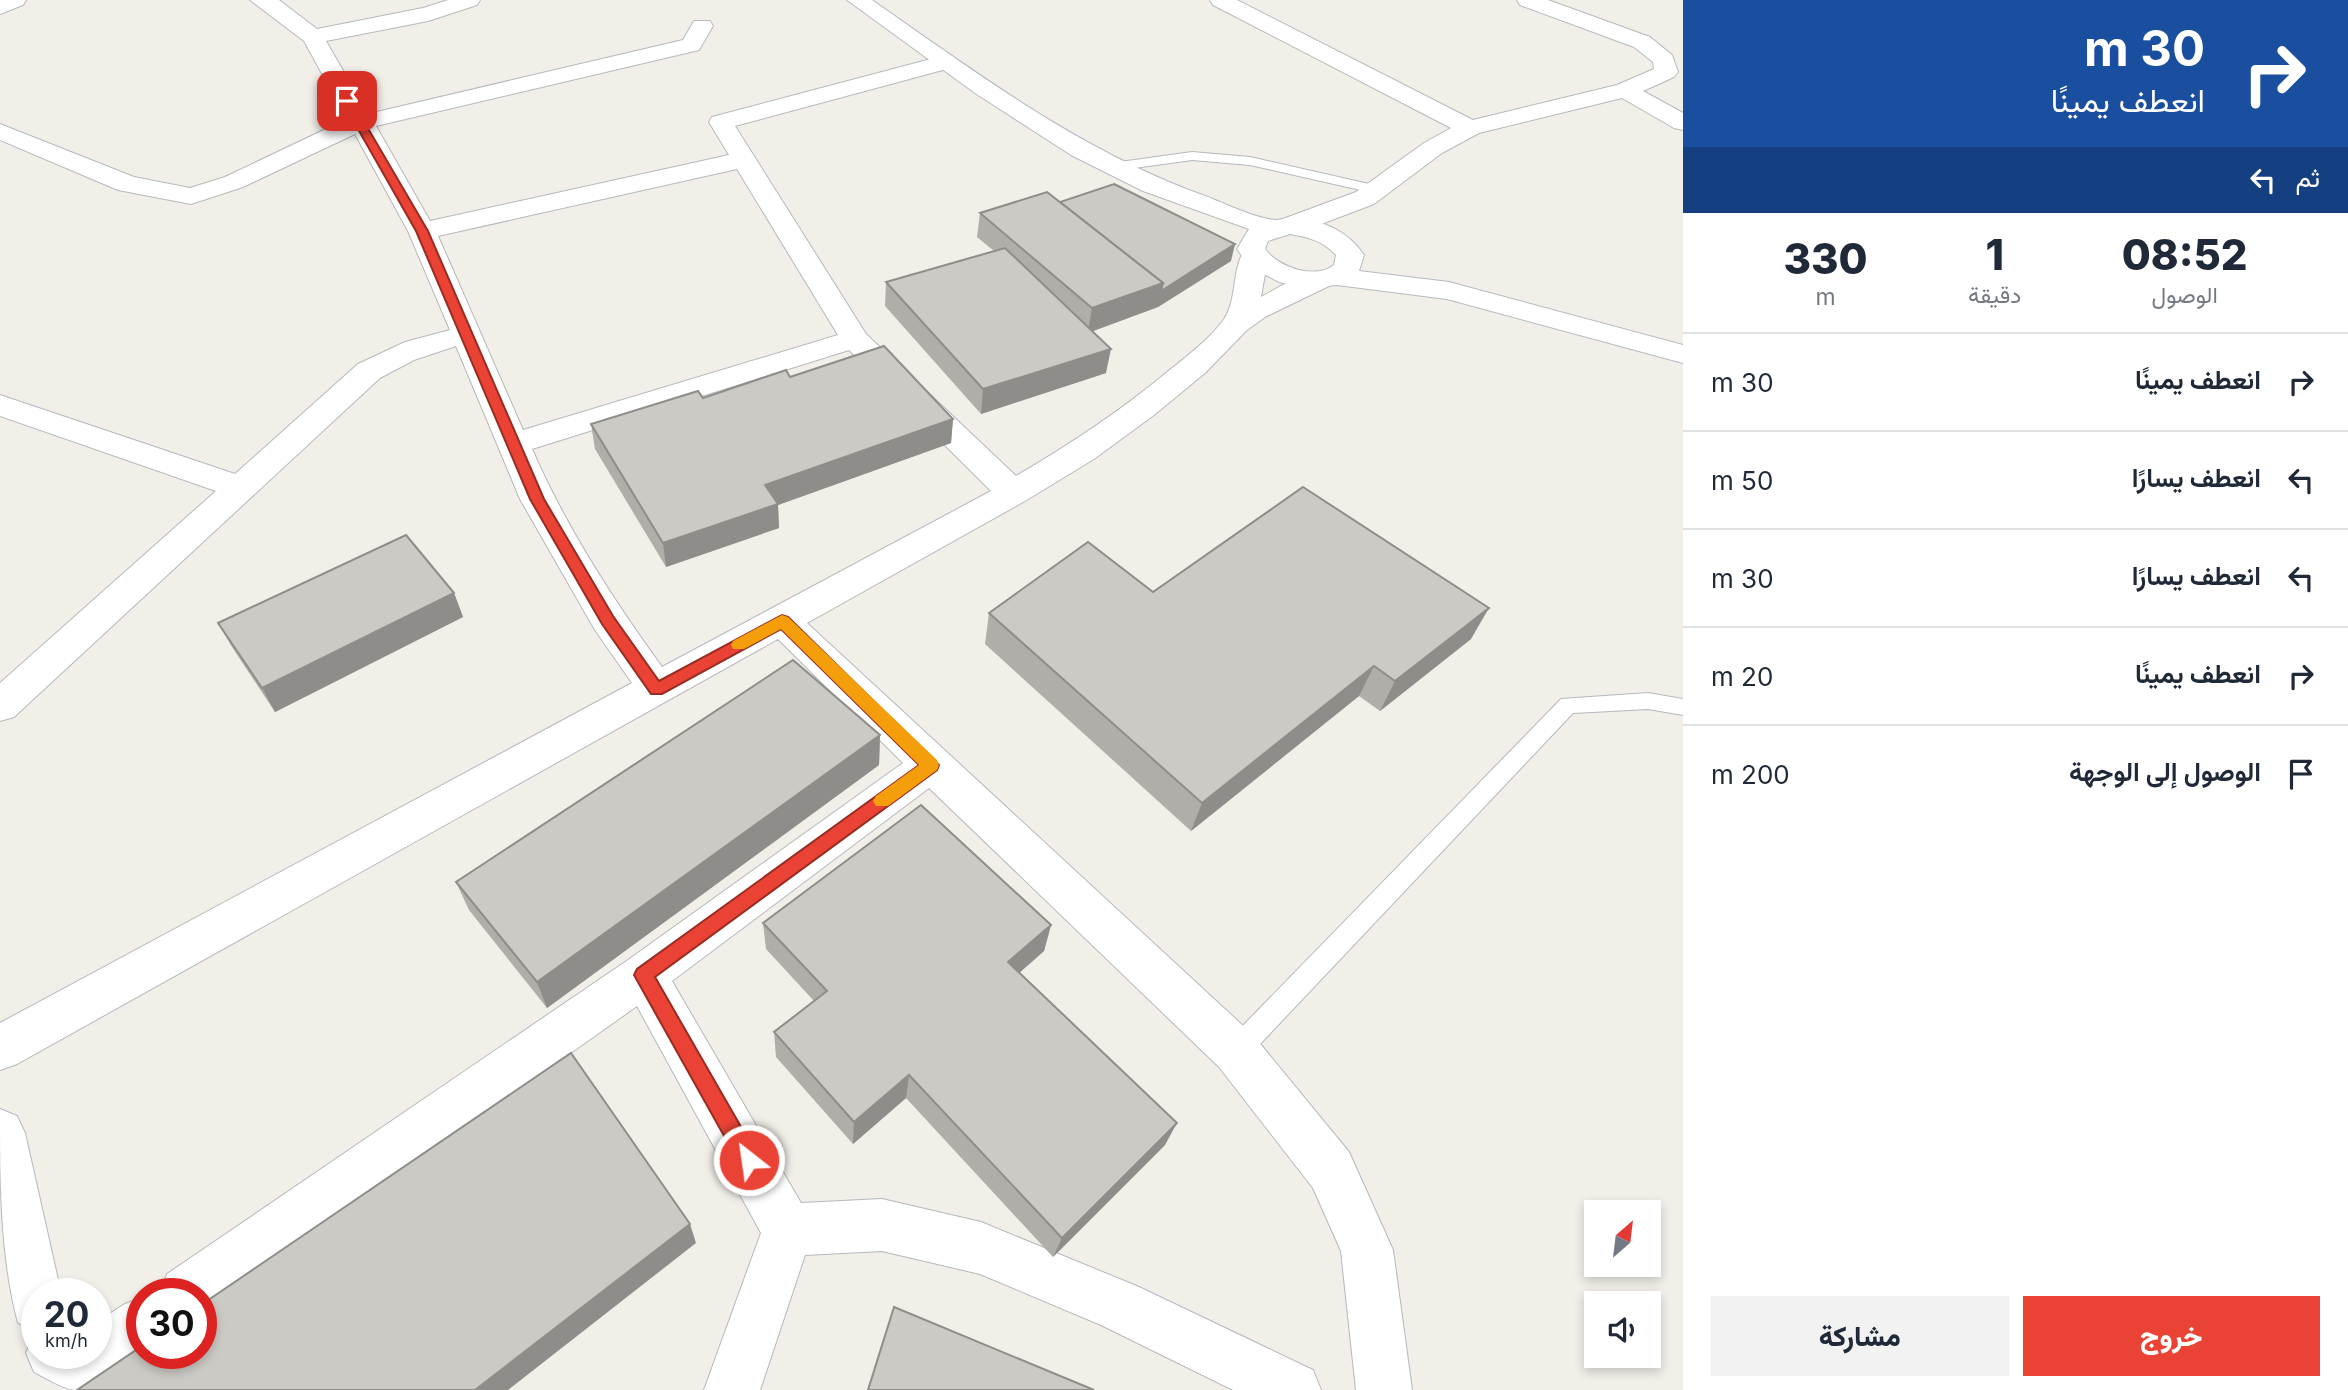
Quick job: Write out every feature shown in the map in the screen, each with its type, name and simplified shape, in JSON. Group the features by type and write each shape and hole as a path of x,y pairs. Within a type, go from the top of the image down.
{"street":[{"path":"0,8 15,0"},
{"path":"261,0 274,6 313,37 422,231 537,499 569,558 608,620 657,689"},
{"path":"313,37 428,14 469,0"},
{"path":"858,0 1041,126 1113,167 1208,208 1282,227 1323,233 1342,244 1450,291 1683,354"},
{"path":"1221,0 1470,128"},
{"path":"1237,324 1249,290 1256,236 1371,194 1433,148 1470,128 1625,90 1666,72 1664,60 1642,42 1528,0"},
{"path":"0,131 127,184 191,196 234,183 359,122 691,45 702,26"},
{"path":"946,62 721,122 855,339 1013,493"},
{"path":"1625,90 1683,123"},
{"path":"422,231 743,160"},
{"path":"1342,244 1371,194"},
{"path":"1208,208 1274,272 1288,277 1328,278 1450,291"},
{"path":"0,1048 1013,493 1083,451 1143,408 1194,366 1237,324 1275,299 1343,272 1350,261 1342,244"},
{"path":"0,706 369,371 430,342 465,335"},
{"path":"512,443 855,339"},
{"path":"0,405 240,487"},
{"path":"782,621 1236,1052 1331,1170 1367,1250 1384,1390"},
{"path":"208,1278 644,975 931,765"},
{"path":"644,975 788,1230 732,1390"},
{"path":"0,1133 31,1278"},
{"path":"788,1230 882,1225 981,1248 1120,1306 1293,1390"}],"lane":[{"path":"1113,167 1192,156 1238,160 1371,194"},
{"path":"1236,1052 1568,705 1648,701 1683,707"}],"building":[{"path":"1114,184 1235,244 1161,291 1163,283 1060,202"},
{"path":"1047,192 1163,283 1092,308 980,213"},
{"path":"1005,248 1111,349 983,389 886,282"},
{"path":"884,346 953,419 765,485 778,504 663,543 591,424 698,391 703,398 786,370 790,377"},
{"path":"1303,487 1489,608 1395,681 1374,666 1202,803 989,613 1088,542 1153,592"},
{"path":"406,535 454,593 262,688 218,623"},
{"path":"793,660 880,735 537,982 456,882"},
{"path":"921,805 1051,925 1008,962 1177,1123 1062,1238 909,1075 854,1122 774,1032 827,991 763,923"},
{"path":"571,1053 690,1224 475,1390 77,1390 112,1369 126,1357 126,1369 217,1369 217,1294"},
{"path":"894,1307 1094,1390 868,1390"}],"slow traffic":[{"path":"739,645 782,621 931,765 882,801"}],"route":[{"path":"347,101 422,231 537,499 569,558 608,620 657,689 782,621 931,765 644,975 749,1160"}]}
